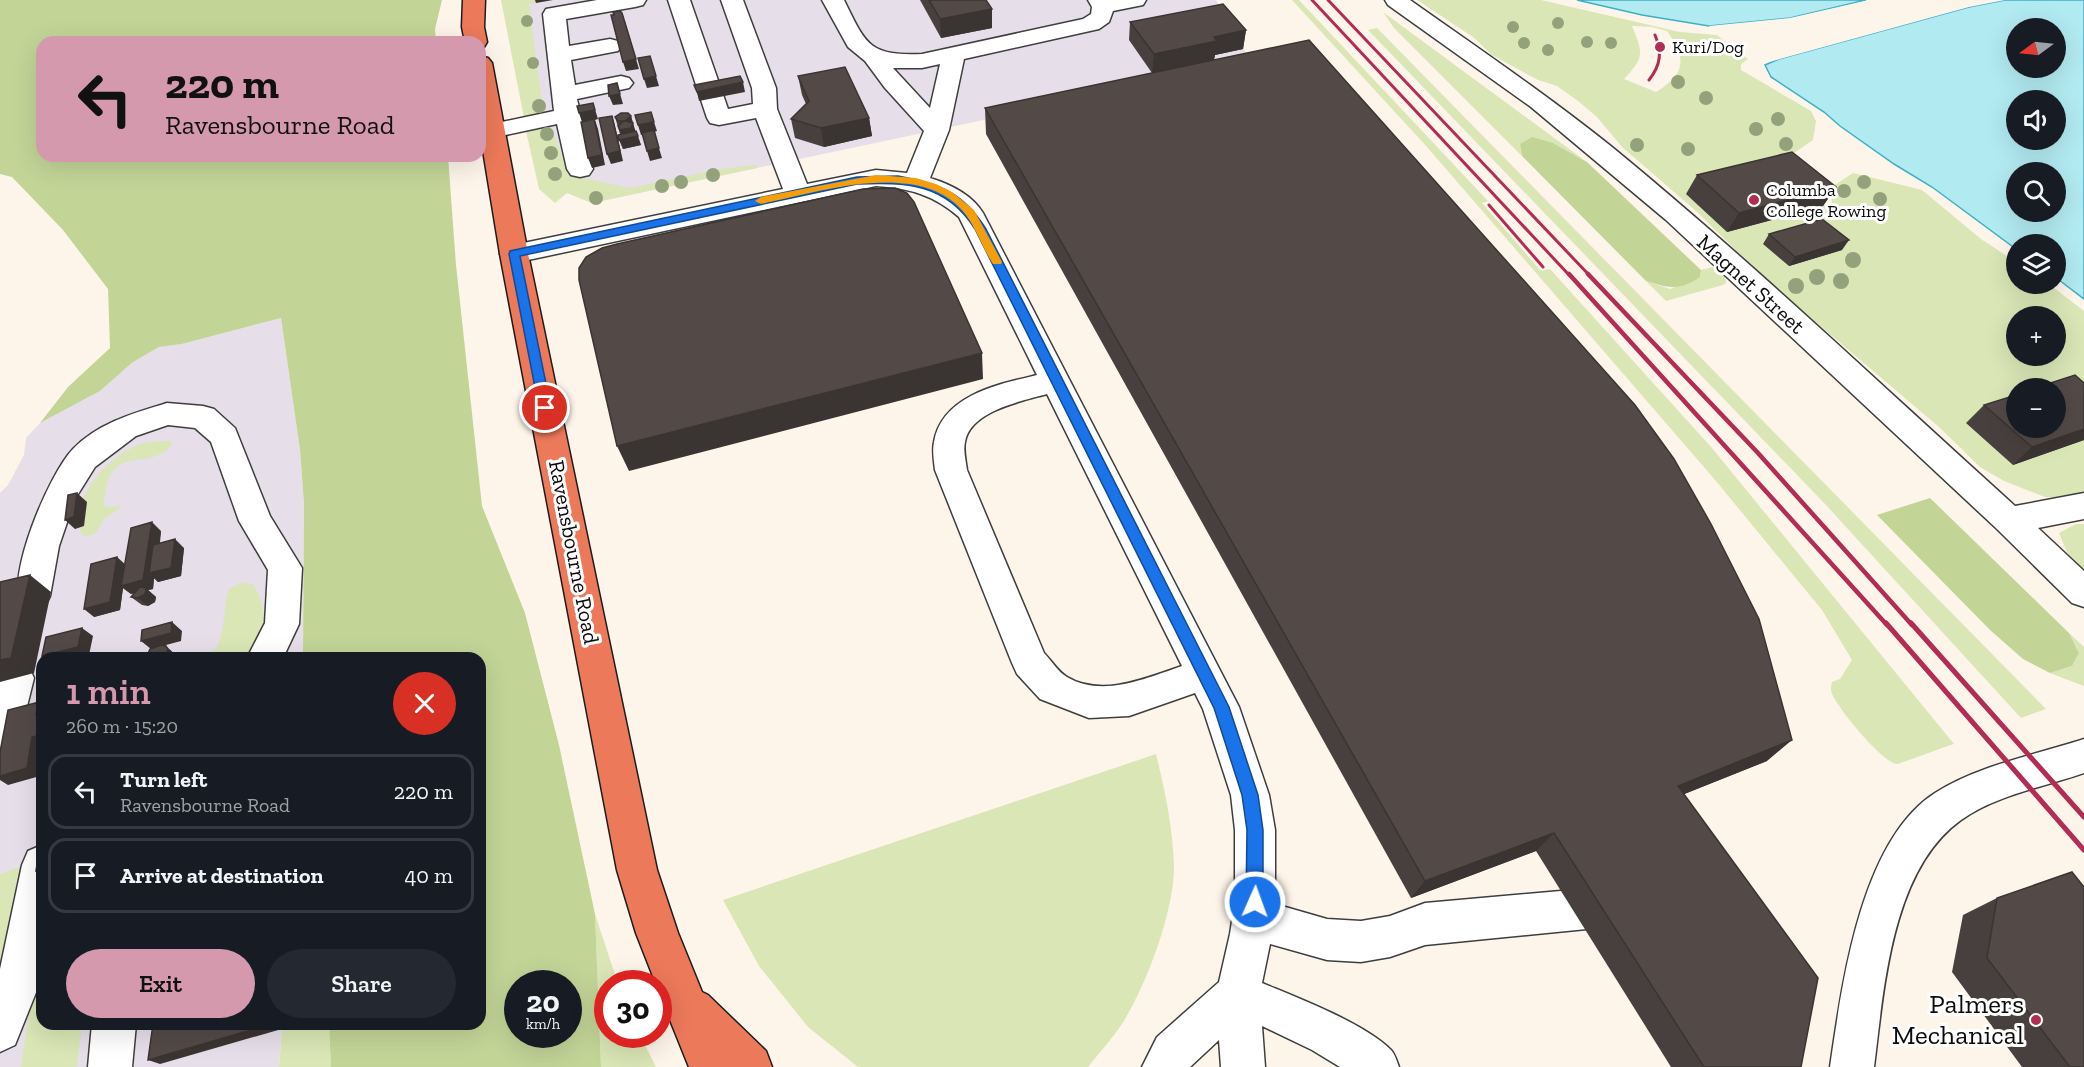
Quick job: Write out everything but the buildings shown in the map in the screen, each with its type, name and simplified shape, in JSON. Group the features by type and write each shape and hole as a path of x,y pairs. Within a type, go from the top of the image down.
{"highway":[{"path":"474,0 475,36"},
{"name":"Ravensbourne Road","path":"486,97 514,254 637,870 657,933 711,1067"},
{"name":"Ravensbourne Road","path":"683,1000 750,1067"}],"street":[{"path":"580,169 576,102 559,55 554,14 635,0"},
{"path":"679,0 719,118 764,88 732,0"},
{"path":"832,0 858,49 874,58 897,62 922,61 1083,26 1101,17 1101,4 1135,0"},
{"name":"Magnet Street","path":"1395,0 1539,102 1675,214 2009,520 2084,593"},
{"path":"691,33 720,56 797,193"},
{"path":"559,55 610,46"},
{"path":"916,182 937,130 954,54"},
{"path":"874,58 893,83 937,130"},
{"path":"492,131 576,102 621,83"},
{"path":"514,254 876,178 932,186 948,194 970,213 1221,707 1250,795 1255,830 1256,870 1253,917 1238,994 1243,1067"},
{"path":"1056,381 992,398 965,412 950,437 951,470 1030,663 1053,688 1089,702 1129,700 1204,674"},
{"path":"33,596 42,546 60,496 84,458 125,428 167,414 203,417 224,436 255,521 285,568 282,624 268,652"},
{"path":"2009,520 2084,506"},
{"path":"0,738 16,678"},
{"path":"1852,1067 1874,937 1895,872 1915,838 1927,823 1945,808 1978,791 2084,756"},
{"path":"0,1030 18,985 36,895"},
{"path":"1253,917 1297,933 1352,942 1398,935 1425,924 1616,905 1636,935"},
{"path":"1164,1067 1173,1053 1238,994"},
{"path":"1238,994 1331,1036 1377,1067"},
{"path":"110,1067 113,1030"}],"shaded area":[{"path":"523,0 1216,0 1252,63 592,203 552,187 537,114"},
{"path":"281,318 300,450 304,504 303,652 36,652 36,1030 282,1030 279,1067 0,1067 0,493 8,485 24,455 26,438 40,423 100,391 133,362 159,347 182,344"}],"green space":[{"path":"0,0 442,0 436,36 36,36 36,162 448,162 456,265 482,506 525,613 559,745 595,914 597,970 594,970 594,1048 600,1048 601,1067 331,1067 329,1030 486,1030 486,652 303,652 304,504 300,450 281,318 182,344 159,347 133,362 100,391 40,423 68,387 110,348 108,289 63,230 12,177 0,174"},
{"path":"501,0 536,0 536,3 529,4 543,111 524,118"},
{"path":"1292,0 1299,0 1488,201 1482,203 1541,271 1550,269 1712,448 1954,744 1897,764 1881,754 1860,733 1841,709 1831,691 1832,682 1840,679 1852,660 1822,610 1716,481 1427,147"},
{"path":"1417,0 1541,0 1680,32 1717,35 1748,59 1741,64 1741,70 1811,111 1816,121 1813,140 1791,155 1728,231 1832,204 1830,188 1853,173 1922,190 1981,239 2006,255 2006,294 2062,294 2084,311 2084,491 2061,498 2045,497 2004,481 1980,467 1939,427 1764,278 1696,211 1622,147 1597,117 1557,86 1538,80 1492,55 1473,37","holes":["1632,26 1652,27 1667,31 1680,58 1678,72 1656,92 1624,79 1636,65 1640,54"]},
{"path":"1383,12 1587,162 1553,143 1520,144 1522,156 1394,28"},
{"path":"1377,28 2046,709 2021,718 1825,504 1368,30"},
{"path":"541,128 552,129 569,175 630,188 721,169 756,165 757,168 592,203 567,193 555,203 539,189 526,131"},
{"path":"1532,137 1553,143 1587,162 1701,270 1700,277 1686,285 1674,287 1646,281 1522,156 1520,144"},
{"path":"1713,267 1725,277 1726,283 1666,301 1646,281 1670,289 1700,277 1701,270"},
{"path":"172,441 171,447 149,458 128,461 112,472 104,505 123,506 103,520 96,533 85,537 79,525 81,505 98,475 125,452 138,445"},
{"path":"1930,498 2069,633 2079,653 2072,666 2050,673 2023,659 1990,630 1877,515"},
{"path":"2076,524 2084,524 2084,569 2067,552 2059,533"},
{"path":"240,583 253,584 262,603 264,622 259,641 252,652 209,652 218,646 229,589"},
{"path":"2069,633 2084,647 2084,686 2050,673 2072,666 2079,653"},
{"path":"1156,754 1172,838 1174,867 1169,905 1157,948 1131,1008 1118,1030 1088,1067 858,1067 808,1027 759,966 723,900"},
{"path":"25,865 0,995 0,874"},
{"path":"595,914 613,970 597,970"},
{"path":"36,987 36,1030 81,1030 77,1067 21,1067 28,1020"},
{"path":"282,1030 329,1030 331,1067 279,1067"},
{"path":"600,1048 646,1048 656,1067 601,1067"}],"water":[{"path":"1577,0 1866,0 1790,18 1709,26 1642,15"},
{"path":"2005,0 2084,0 2084,299 2066,285 2066,234 2006,234 2006,242 1932,187 1894,164 1824,112 1771,77 1765,65 1779,59 1969,7"}],"pier":[{"path":"1869,0 1867,3 1790,20 1711,29 1709,26 1790,18"},
{"path":"1990,0 2005,0 1969,7 1762,64 1778,56"}],"railway":[{"path":"1312,0 1570,276"},
{"path":"1328,0 1590,276"},
{"path":"1649,80 1656,69 1659,58 1659,47 1655,35"},
{"path":"1489,205 1543,267"},
{"path":"1569,274 1887,625"},
{"path":"1588,274 1758,453 1912,625"},
{"path":"1886,623 2084,850"},
{"path":"1911,623 2084,817"}],"slow traffic":[{"path":"761,201 876,178 898,179 932,186 961,203 970,213 981,229 997,262"}],"place":[{"name":"Kuri/Dog","path":"1660,47"},
{"name":"Columba College Rowing","path":"1754,200"},
{"name":"Palmers Mechanical","path":"2036,1020"}],"route":[{"path":"545,408 514,254 876,178 898,179 932,186 961,203 981,229 1221,707 1250,795 1255,830 1255,902"}]}
